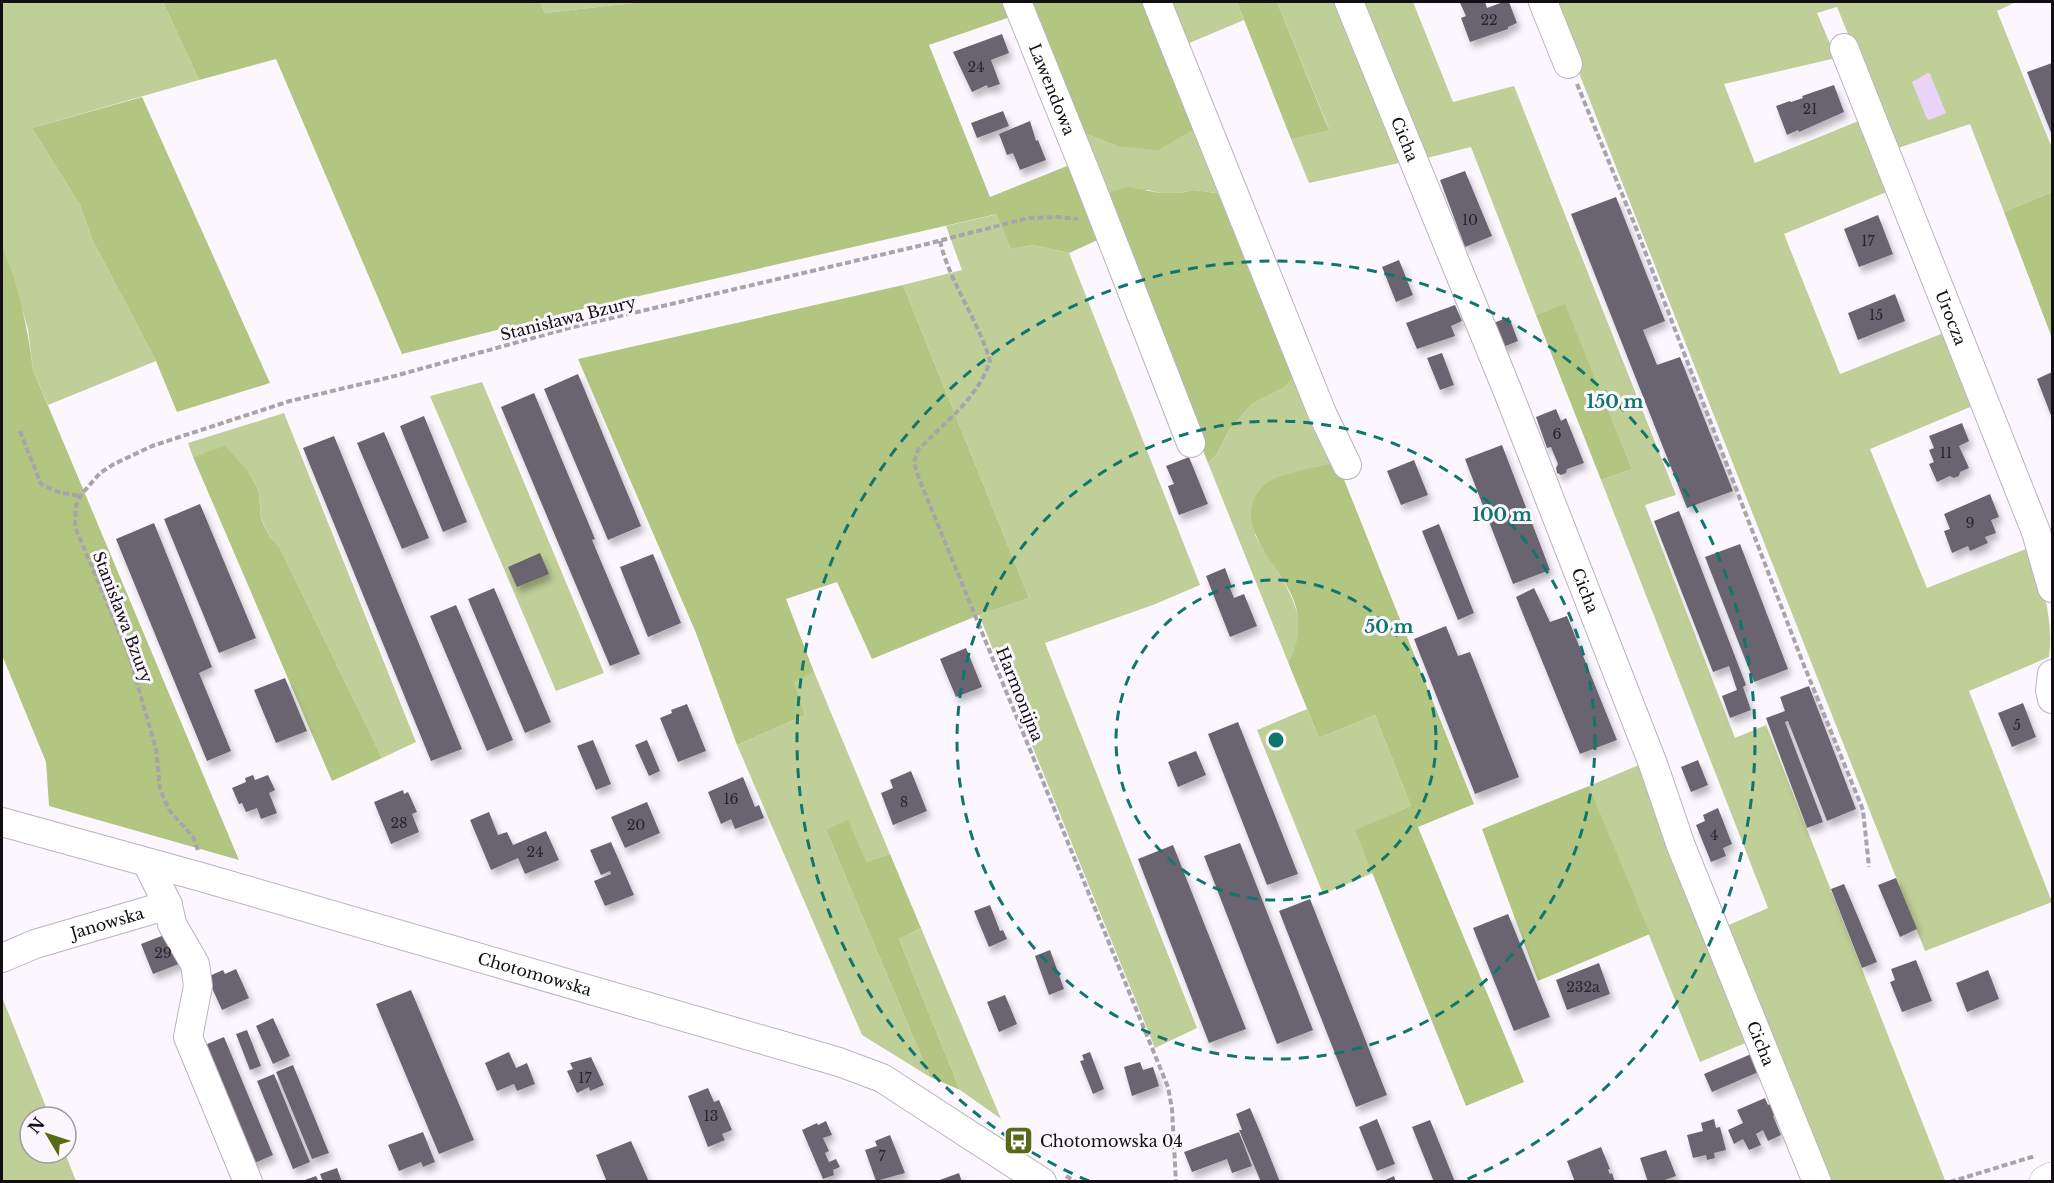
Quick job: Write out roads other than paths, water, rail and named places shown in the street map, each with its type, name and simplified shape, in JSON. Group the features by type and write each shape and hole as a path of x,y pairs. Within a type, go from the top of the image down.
{"street":[{"name":"Lawendowa","path":"1017,2 1191,443"},
{"path":"1157,2 1322,412 1347,465"},
{"name":"Cicha","path":"1349,2 1512,403 1653,764 1681,846 1817,1182"},
{"path":"1543,2 1568,64"},
{"name":"Urocza","path":"1844,48 2037,532 2052,588"},
{"path":"2052,674 2050,690 2052,699"},
{"name":"Chotomowska","path":"2,822 201,877 838,1062 882,1078 1042,1182"},
{"path":"147,863 168,905 172,924 195,964 198,986 189,1037 248,1182"},
{"name":"Janowska","path":"2,958 35,944 168,905"}],"place":[{"name":"Chotomowska 04","path":"1019,1141"}]}
